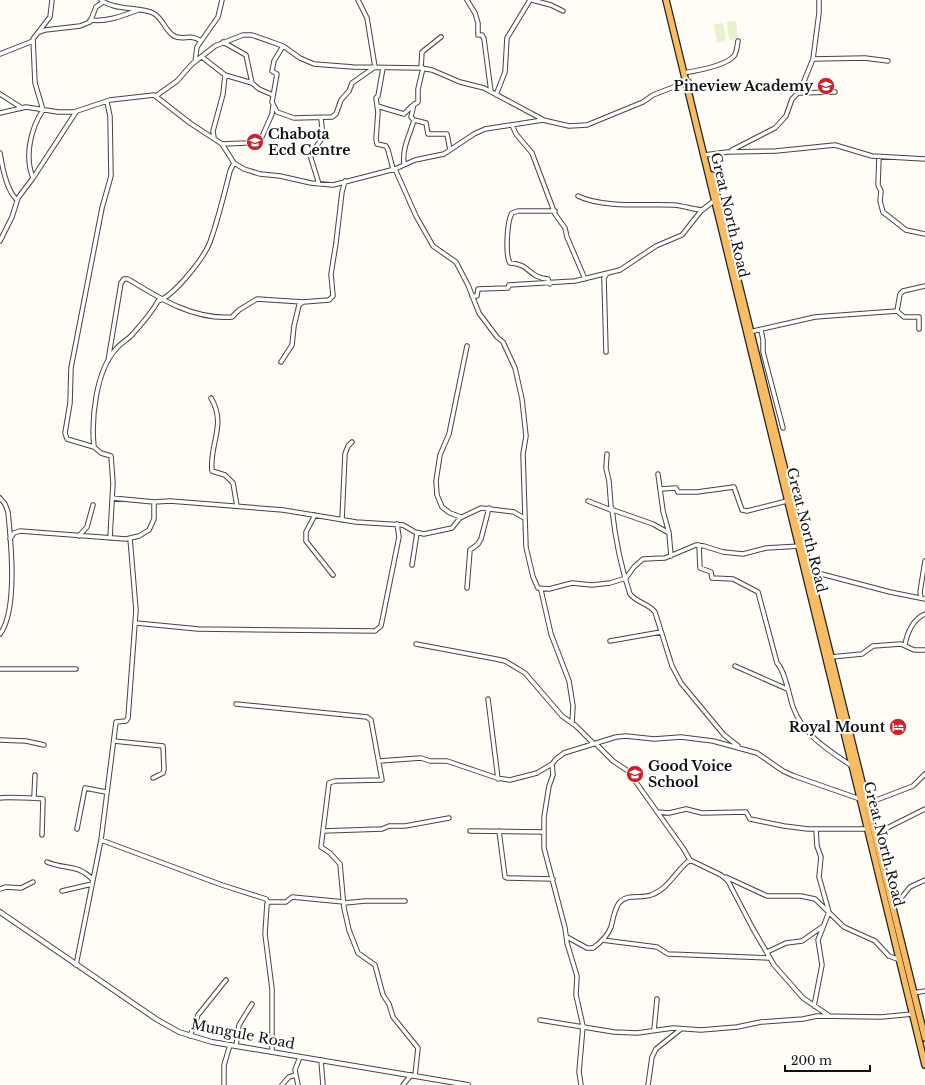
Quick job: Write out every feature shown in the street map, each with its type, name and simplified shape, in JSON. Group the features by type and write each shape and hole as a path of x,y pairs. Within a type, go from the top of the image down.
{"highway":[{"name":"Great North Road","path":"666,0 801,546 852,766 876,837 911,994 912,1014 925,1065"},
{"name":"Great North Road","path":"669,0 685,73"},
{"name":"Great North Road","path":"749,332 787,501 810,571 831,657 863,802 867,828 900,960 925,1038"}],"street":[{"path":"43,110 35,86 33,41 50,17 52,0"},
{"path":"195,62 196,50 218,16 222,0"},
{"path":"358,0 366,18 375,67"},
{"path":"467,0 475,13 478,23 478,35 482,35 484,39 491,92"},
{"path":"496,95 505,72 507,38 531,0 551,5 563,11"},
{"path":"728,152 778,126 788,111 792,99 799,92 813,59 819,13 819,0"},
{"path":"38,32 80,26 90,20 96,7 102,1 153,14 176,37 192,36 201,41"},
{"path":"90,20 101,21 139,10"},
{"path":"156,96 177,82 195,62 215,46 243,36 252,35 283,46 300,58 314,64 353,67 422,68 460,82 479,86 543,120 569,126 587,125 643,102 653,95 687,81"},
{"path":"377,106 404,114 418,102 422,68 422,52 441,37"},
{"path":"0,54 33,41"},
{"path":"685,73 719,65 731,59 736,54 738,41"},
{"path":"223,42 246,55 252,83"},
{"path":"222,144 246,143 261,139 272,114 273,95 277,74 272,71 275,60 283,46"},
{"path":"202,57 225,75 252,83 259,89 273,95"},
{"path":"813,59 865,58 888,61"},
{"path":"273,106 278,113 294,118 321,118 334,116 341,100 349,91 352,83 375,67"},
{"path":"383,68 378,96 376,98 376,142 388,150 394,169 416,216 433,246 456,262 481,316 497,338 503,342 515,368 522,399 526,436 523,454 526,508 524,518 527,552 536,586 541,590 550,634 569,680 573,706 572,723"},
{"path":"214,139 213,131 223,97 225,75"},
{"path":"799,92 835,92"},
{"path":"0,94 22,108"},
{"path":"0,114 22,108 58,112 76,112 107,102 147,95 156,96 222,144 234,164 250,172 333,185 394,169 415,160 444,154 481,131 543,120"},
{"path":"94,446 68,440 65,438 65,433 70,403 71,368 79,335 102,208 111,176 110,116 107,102"},
{"path":"414,104 411,117 414,120 426,123 428,134 447,134 450,150"},
{"path":"33,178 29,165 30,142 36,120 43,110"},
{"path":"0,241 12,217 17,200 76,112"},
{"path":"319,184 310,155 322,137 323,131 321,118"},
{"path":"404,164 403,153 414,120"},
{"path":"512,125 516,134 532,153 555,211 565,228 567,238 585,279"},
{"path":"705,154 776,151 835,145 866,155 925,159"},
{"path":"0,153 3,171 13,197 17,200"},
{"path":"879,157 878,185 882,191 881,202 883,212 906,230 925,234"},
{"path":"110,538 112,498 111,458 109,455 98,452 94,446 94,417 98,389 108,362 116,348 135,332 152,311 158,300 163,299 191,273 210,244 230,172 234,164"},
{"path":"108,362 108,354 122,280 128,279 183,309 221,318 232,317 239,310 257,299 303,302 329,300 332,296 331,274 342,192 345,181"},
{"path":"578,196 596,201 644,205 674,205 702,210"},
{"path":"472,296 477,296 478,289 508,288 509,285 550,284 585,279 623,269 656,246 680,237 702,210 716,199"},
{"path":"550,284 548,279 535,277 522,264 510,262 507,244 510,217 512,213 523,210 555,211"},
{"path":"606,274 604,278 606,352"},
{"path":"897,311 900,294 903,291 925,286"},
{"path":"282,362 291,348 298,308 303,302"},
{"path":"749,332 761,330 793,320 897,311 904,317 919,317 919,329"},
{"path":"761,330 763,352 783,428"},
{"path":"461,517 450,513 442,507 437,495 436,469 451,427 466,346"},
{"path":"211,398 217,411 219,421 212,462 212,471 225,474 233,483 237,506"},
{"path":"342,520 345,454 348,446 352,442"},
{"path":"607,454 606,468 616,526 615,538 632,597 655,612 672,666 681,682 724,734 739,747"},
{"path":"658,474 669,533 669,550 671,556"},
{"path":"660,489 676,488 678,492 697,492 734,488 742,510 747,511 787,501"},
{"path":"0,498 6,504 8,512 11,601 6,626 0,634"},
{"path":"112,498 283,510 342,520 397,524 403,525 417,533 428,534 452,528 461,517 481,508 514,512 524,518"},
{"path":"588,501 653,524 669,533"},
{"path":"10,539 14,533 20,531 110,538 130,538 149,530 154,519 154,502"},
{"path":"79,536 87,527 93,505"},
{"path":"467,588 470,550 481,540 489,508"},
{"path":"315,515 306,532 306,542 333,575"},
{"path":"136,623 210,629 375,631 381,626 391,578 399,537 397,524"},
{"path":"412,565 417,533"},
{"path":"76,965 101,840 116,722 126,722 128,718 136,623 136,596 130,538"},
{"path":"541,590 574,583 602,585 626,578 634,567 643,559 671,556 688,547 699,545 723,552 743,554 766,548 801,546"},
{"path":"699,545 700,568 711,572 712,578 733,579 758,592 777,663 782,671 787,690 798,718 807,731 828,750 852,766"},
{"path":"923,598 920,592 925,560"},
{"path":"810,571 923,598"},
{"path":"904,645 908,632 919,618 925,614"},
{"path":"610,641 661,632"},
{"path":"416,644 505,662 525,673 562,716 572,723 613,761 628,770 690,860 767,896 810,897 819,902 844,927 875,942 890,956 900,960"},
{"path":"831,657 862,654 873,646 904,645 914,650 925,650"},
{"path":"735,666 787,690"},
{"path":"0,669 76,669"},
{"path":"488,699 498,779"},
{"path":"236,704 370,718 379,761 380,781 335,781 329,783 321,847 330,853 340,864 344,903 349,930 358,954 375,965 383,995 389,1004 393,1017 418,1048 413,1076 403,1085"},
{"path":"379,761 421,758 430,761 447,761 498,779 510,780 527,777 548,768 564,753 610,739 626,736 654,739 681,737 713,741 757,753 783,771 863,802 913,786 925,774"},
{"path":"0,740 26,741 44,745"},
{"path":"114,741 164,746 163,773 153,778"},
{"path":"552,764 553,775 549,786 544,822 544,852 553,879 567,937 567,943 577,976 576,994 583,1026 579,1072 581,1085"},
{"path":"34,775 34,797"},
{"path":"77,829 85,788 106,792"},
{"path":"0,798 18,799 34,797 43,799 42,835"},
{"path":"656,812 669,813 686,809 702,813 746,812 752,819 784,826 816,829 867,828"},
{"path":"876,837 889,827 925,809"},
{"path":"323,831 382,829 389,826 405,826 449,818"},
{"path":"537,831 544,822"},
{"path":"814,1006 822,965 818,945 822,927 828,912 819,873 821,857 817,846 816,829"},
{"path":"470,831 499,831 510,833 537,831 544,832"},
{"path":"499,831 505,877 553,879"},
{"path":"101,840 266,899 268,902 286,902 292,897 344,903 365,901 405,901"},
{"path":"567,937 590,949 602,940 610,929 619,903 625,899 651,895 656,892 672,881 684,865 690,860"},
{"path":"47,862 78,868 85,872 92,882"},
{"path":"725,877 732,886 752,927 770,958 796,992 829,1016"},
{"path":"893,908 910,887 925,880"},
{"path":"0,889 6,887 21,888 33,882"},
{"path":"62,891 92,882"},
{"path":"268,902 264,929 272,983 272,1052"},
{"name":"Mungule Road","path":"0,912 156,1019 190,1036 230,1045 468,1085"},
{"path":"767,952 786,943 802,941 822,927"},
{"path":"602,940 656,947 668,954 770,958"},
{"path":"190,1036 198,1015 226,980"},
{"path":"911,994 925,991"},
{"path":"654,1030 656,1000"},
{"path":"236,1046 239,1025 252,1004"},
{"path":"540,1020 629,1033 673,1028 681,1029 737,1026 761,1022 829,1016 881,1017 912,1014"},
{"path":"648,1085 652,1057 656,1049 681,1029"},
{"path":"224,1085 224,1065 230,1045"},
{"path":"298,1085 296,1067 300,1057"},
{"path":"321,1060 323,1085"},
{"path":"282,1085 289,1077 296,1075"}],"green space":[{"path":"736,21 738,39 729,40 727,22"},
{"path":"723,23 726,41 717,42 714,24"}],"place":[{"name":"Pineview Academy","path":"826,86"},
{"name":"Chabota Ecd Centre","path":"255,142"},
{"name":"Royal Mount","path":"898,727"},
{"name":"Good Voice School","path":"635,774"}]}
